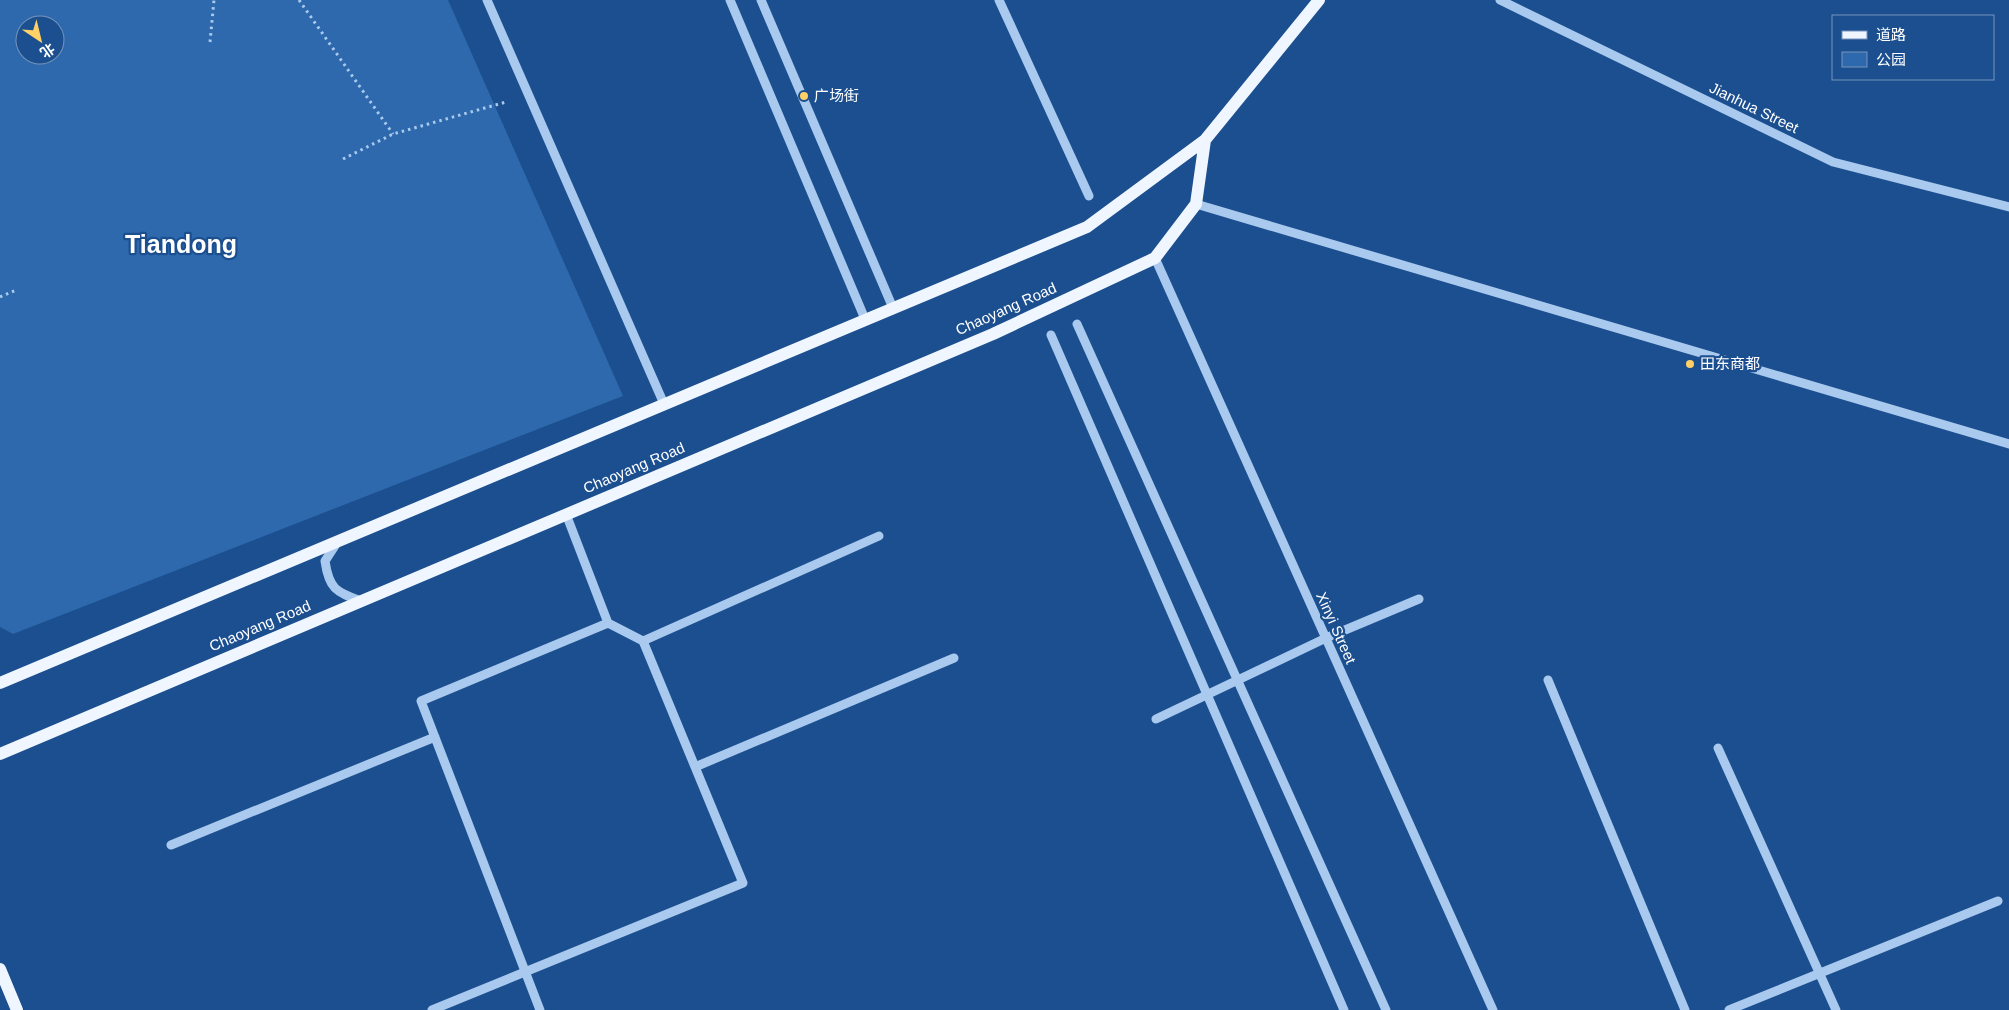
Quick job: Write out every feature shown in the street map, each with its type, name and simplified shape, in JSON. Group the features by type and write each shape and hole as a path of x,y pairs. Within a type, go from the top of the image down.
{"main road":[{"path":"0,683 1088,227 1205,140 1319,0"},
{"name":"Chaoyang Road","path":"0,754 993,334 1155,258 1196,204 1205,140"},
{"path":"0,970 17,1010"}],"street":[{"path":"487,0 664,404"},
{"path":"730,0 865,319"},
{"path":"761,0 893,308"},
{"path":"999,0 1089,196"},
{"name":"Jianhua Street","path":"1500,0 1833,162 2009,207"},
{"path":"1196,204 2009,444"},
{"name":"Xinyi Street","path":"1155,258 1493,1010"},
{"path":"1077,324 1386,1010"},
{"path":"1051,335 1344,1010"},
{"path":"432,1010 743,883 643,641 608,623 566,514"},
{"path":"643,641 879,536"},
{"path":"338,540 325,561 328,578 338,592 361,601"},
{"path":"1156,719 1326,638 1419,599"},
{"path":"540,1010 421,701 608,623"},
{"path":"694,766 954,658"},
{"path":"1548,680 1685,1010"},
{"path":"171,844 435,737"},
{"path":"1718,748 1818,974 1836,1010"},
{"path":"1729,1010 1998,901"}],"path":[{"path":"210,42 214,0"},
{"path":"299,0 393,134"},
{"path":"343,159 393,134 506,102"},
{"path":"0,297 16,290"}],"green space":[{"path":"0,0 448,0 623,396 13,634 0,627"}],"place":[{"name":"广场街","path":"804,96"},
{"name":"田东商都","path":"1690,364"}],"district":[{"name":"Tiandong","path":"181,244"}]}
